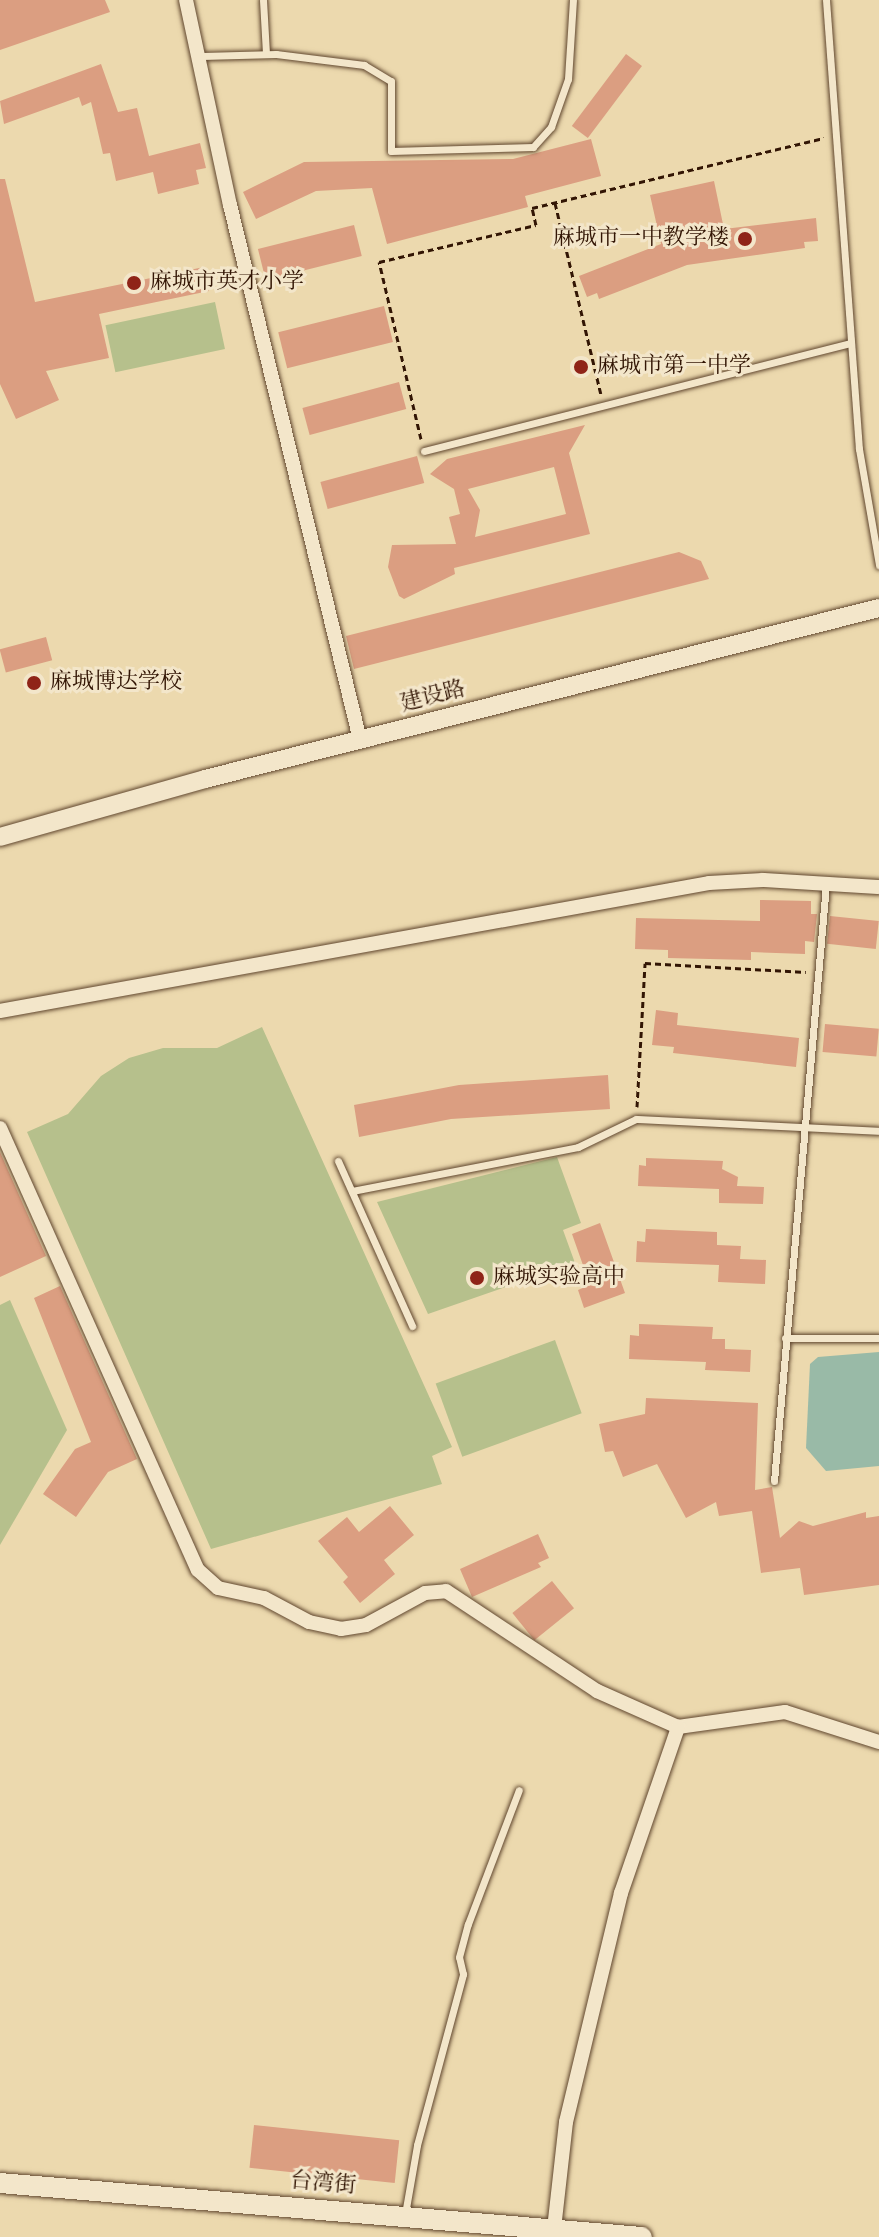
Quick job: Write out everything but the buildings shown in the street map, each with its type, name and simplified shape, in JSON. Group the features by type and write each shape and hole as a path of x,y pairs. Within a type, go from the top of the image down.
{"main road":[{"name":"台湾街","path":"0,2183 405,2215 471,2229 554,2229 642,2237"}],"street":[{"path":"186,0 202,56 230,205 360,740"},
{"name":"建设路","path":"0,837 360,740 879,608"},
{"path":"0,1011 709,883 879,887"},
{"path":"0,1128 204,1578 225,1591 280,1604 309,1622 341,1629 366,1625 425,1593 446,1591 597,1691 678,1727 785,1712 879,1742"},
{"path":"554,2229 566,2122 621,1893 678,1727"}],"lane":[{"path":"263,0 266,54"},
{"path":"202,56 266,54 364,65 391,81 391,151 533,147 551,127 568,79 573,0"},
{"path":"826,0 859,449 879,565"},
{"path":"424,451 851,343"},
{"path":"774,1481 802,1127 826,884"},
{"path":"352,1191 578,1147 636,1119 879,1131"},
{"path":"338,1161 412,1326"},
{"path":"785,1338 879,1338"},
{"path":"405,2215 417,2145 463,1974 459,1957 519,1790"}],"path":[{"path":"424,451 379,262 536,225 532,208 836,136"},
{"path":"555,203 604,406"},
{"path":"636,1119 645,963 818,972"}],"green space":[{"path":"215,302 225,349 115,372 105,325"},
{"path":"262,1027 452,1447 432,1456 442,1484 211,1549 27,1132 68,1114 101,1076 129,1058 163,1048 217,1048"},
{"path":"557,1157 581,1223 563,1230 575,1263 428,1314 377,1202"},
{"path":"10,1300 67,1430 0,1545 0,1305"},
{"path":"555,1340 582,1413 462,1457 436,1383"}],"shaded area":[{"path":"879,1352 879,1466 826,1471 806,1448 810,1364 818,1357"}],"place":[{"name":"麻城市一中教学楼","path":"745,239"},
{"name":"麻城市英才小学","path":"134,283"},
{"name":"麻城市第一中学","path":"581,367"},
{"name":"麻城博达学校","path":"34,683"},
{"name":"麻城实验高中","path":"477,1278"}]}
